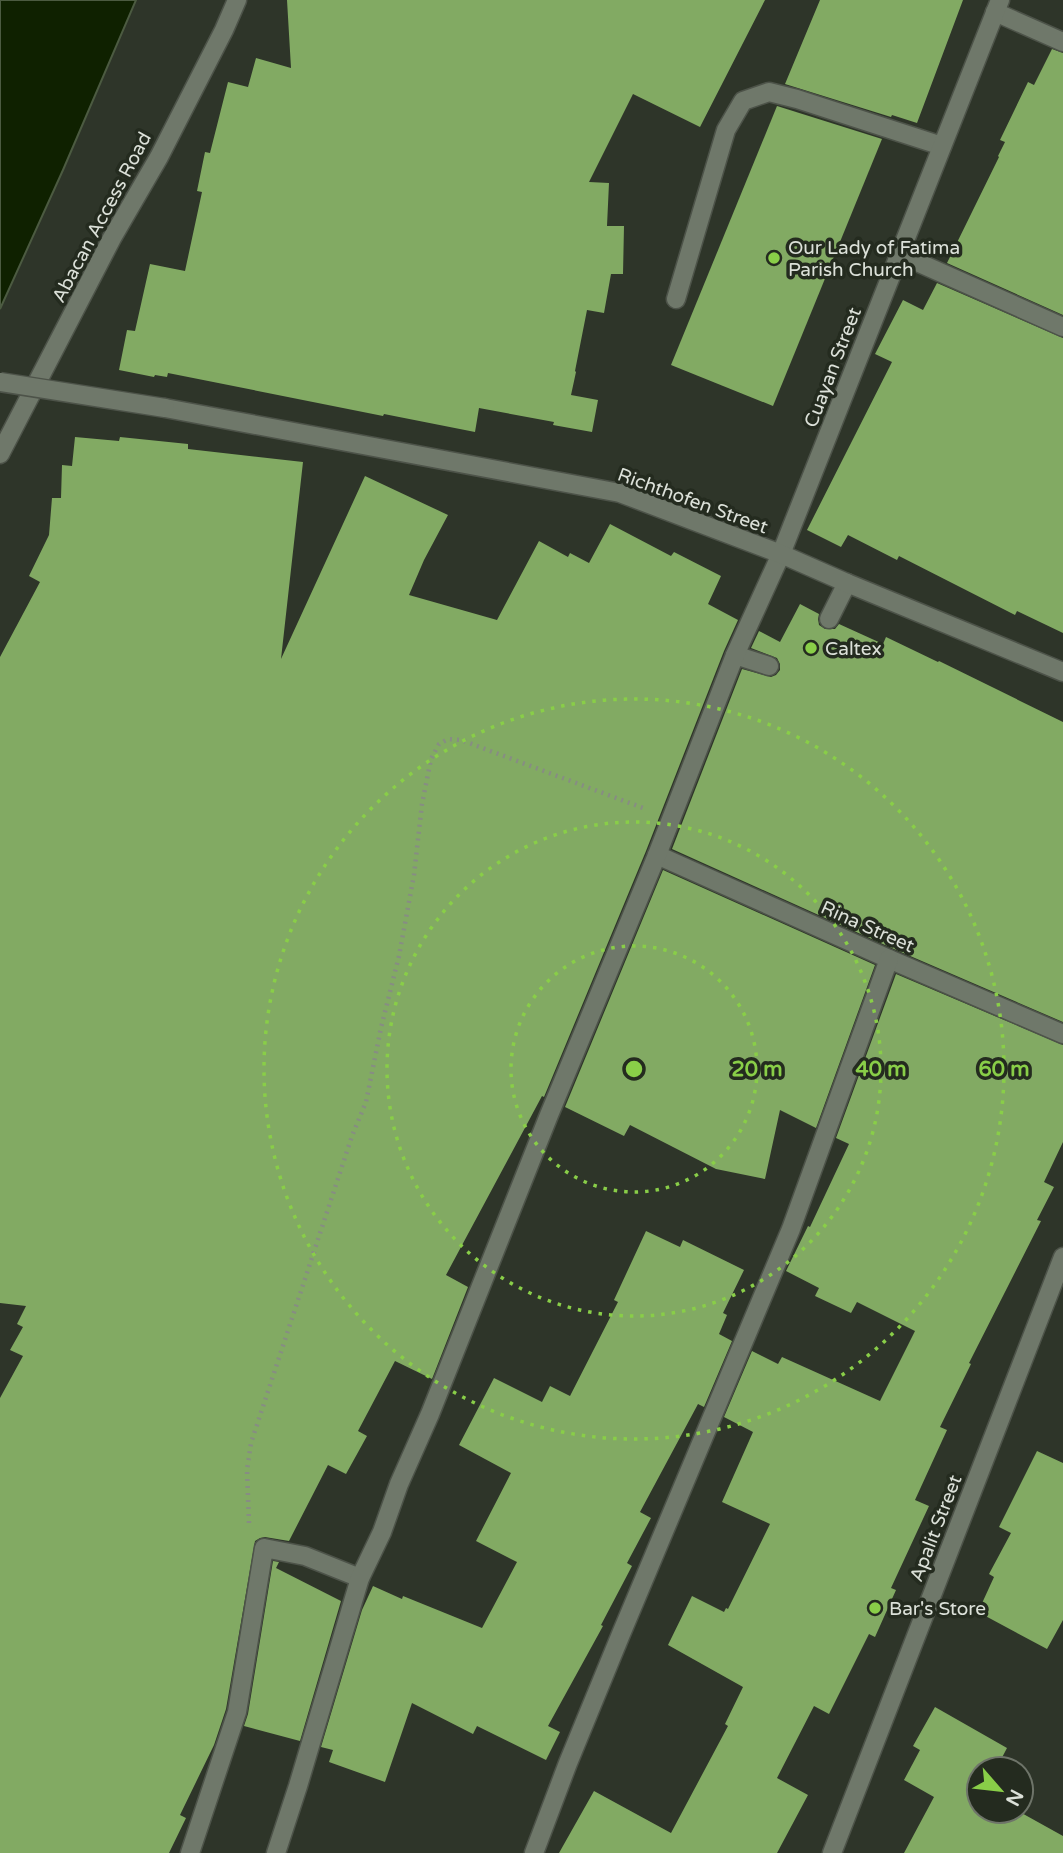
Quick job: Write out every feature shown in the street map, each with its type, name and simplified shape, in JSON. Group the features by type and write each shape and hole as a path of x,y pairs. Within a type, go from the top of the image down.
{"street":[{"name":"Abacan Access Road","path":"0,454 112,238 159,157 237,0"},
{"path":"998,6 1063,42"},
{"name":"Cuayan Street","path":"276,1853 360,1578 382,1532 399,1483 430,1414 549,1115 657,855 735,655 781,554 998,6"},
{"path":"676,299 726,130 743,101 769,92 943,146"},
{"path":"899,254 1063,327"},
{"name":"Richthofen Street","path":"0,382 165,408 620,494 781,554 1063,672"},
{"path":"829,619 848,583"},
{"path":"735,655 769,666"},
{"name":"Rina Street","path":"657,855 1063,1034"},
{"path":"534,1853 621,1634 791,1229 889,959"},
{"name":"Apalit Street","path":"832,1853 1063,1257"},
{"path":"190,1853 237,1712 264,1548 305,1556 360,1578"}],"path":[{"path":"264,1548 249,1528 247,1470 251,1443 352,1136 366,1102 399,956 431,758 439,744 448,739 461,740 670,818"}],"shaded area":[{"path":"0,0 136,0 0,309"}],"building":[{"path":"287,0 765,0 700,127 633,94 589,182 609,183 607,226 624,226 623,274 611,274 604,313 587,310 571,395 598,400 592,432 479,408 475,432 168,373 167,377 154,377 119,370 127,330 135,331 150,264 185,271 202,192 197,191 205,152 210,153 228,82 248,87 256,58 291,68"},
{"path":"820,0 963,0 917,123 785,84"},
{"path":"1052,49 1063,53 1063,315 947,263 999,157 1005,142 1000,140 1028,82 1034,85"},
{"name":"Our Lady of Fatima Parish Church","path":"777,106 882,139 773,406 671,365"},
{"path":"937,283 1063,338 1063,633 1017,611 1015,615 899,556 897,560 848,535 841,547 807,530 892,362 875,354 903,300 923,310"},
{"path":"75,437 119,441 120,437 188,444 188,449 303,462 281,659 365,476 448,515 409,595 497,620 539,541 568,557 570,553 589,563 610,524 671,556 674,552 721,576 708,604 738,620 544,1097 542,1096 446,1275 468,1287 432,1379 395,1361 358,1431 367,1436 346,1474 328,1465 289,1541 265,1537 255,1541 226,1709 214,1745 180,1815 186,1818 169,1853 0,1853 0,1398 23,1356 10,1350 23,1327 17,1324 26,1306 0,1303 0,657 40,582 29,576 49,535 52,498 61,498 62,465 72,466"},
{"path":"800,604 819,614 819,625 825,629 835,629 839,624 883,644 886,637 1063,722 1063,1022 672,849 742,669 771,677 780,670 777,658 751,648 759,631 780,642"},
{"path":"663,870 875,965 816,1128 780,1110 765,1179 716,1169 630,1125 624,1136 565,1107"},
{"path":"896,974 1063,1045 1063,1142 1044,1182 1054,1187 1037,1220 1041,1221 969,1363 971,1364 940,1427 947,1430 915,1500 929,1506 891,1588 896,1590 875,1637 869,1634 829,1714 814,1706 777,1778 808,1795 777,1853 559,1853 594,1791 671,1833 728,1726 725,1724 743,1687 668,1645 692,1596 724,1612 728,1609 770,1524 722,1502 753,1432 724,1417 752,1351 778,1364 782,1357 880,1401 915,1331 857,1302 851,1313 815,1296 819,1288 786,1271 849,1144 836,1138"},
{"path":"646,1231 680,1247 683,1240 744,1270 723,1313 727,1315 719,1334 732,1341 704,1407 698,1404 640,1512 651,1518 627,1563 632,1566 601,1625 603,1626 548,1726 560,1732 546,1760 477,1726 473,1734 412,1703 385,1782 329,1762 333,1750 321,1747 362,1610 373,1586 482,1628 517,1562 476,1541 511,1473 459,1445 494,1378 542,1402 550,1386 570,1396 618,1302 614,1300"},
{"path":"1037,1451 1063,1463 1063,1620 1047,1649 978,1612 994,1577 989,1574 1011,1533 999,1527"},
{"path":"273,1561 279,1562 276,1568 341,1601 300,1741 244,1726"},
{"path":"935,1707 1007,1748 1003,1755 965,1755 965,1825 1035,1825 1035,1820 1063,1836 1063,1853 904,1853 934,1797 904,1780 920,1750 913,1746"}],"place":[{"name":"Our Lady of Fatima Parish Church","path":"774,258"},
{"name":"Caltex","path":"811,648"},
{"name":"Bar's Store","path":"875,1608"}]}
